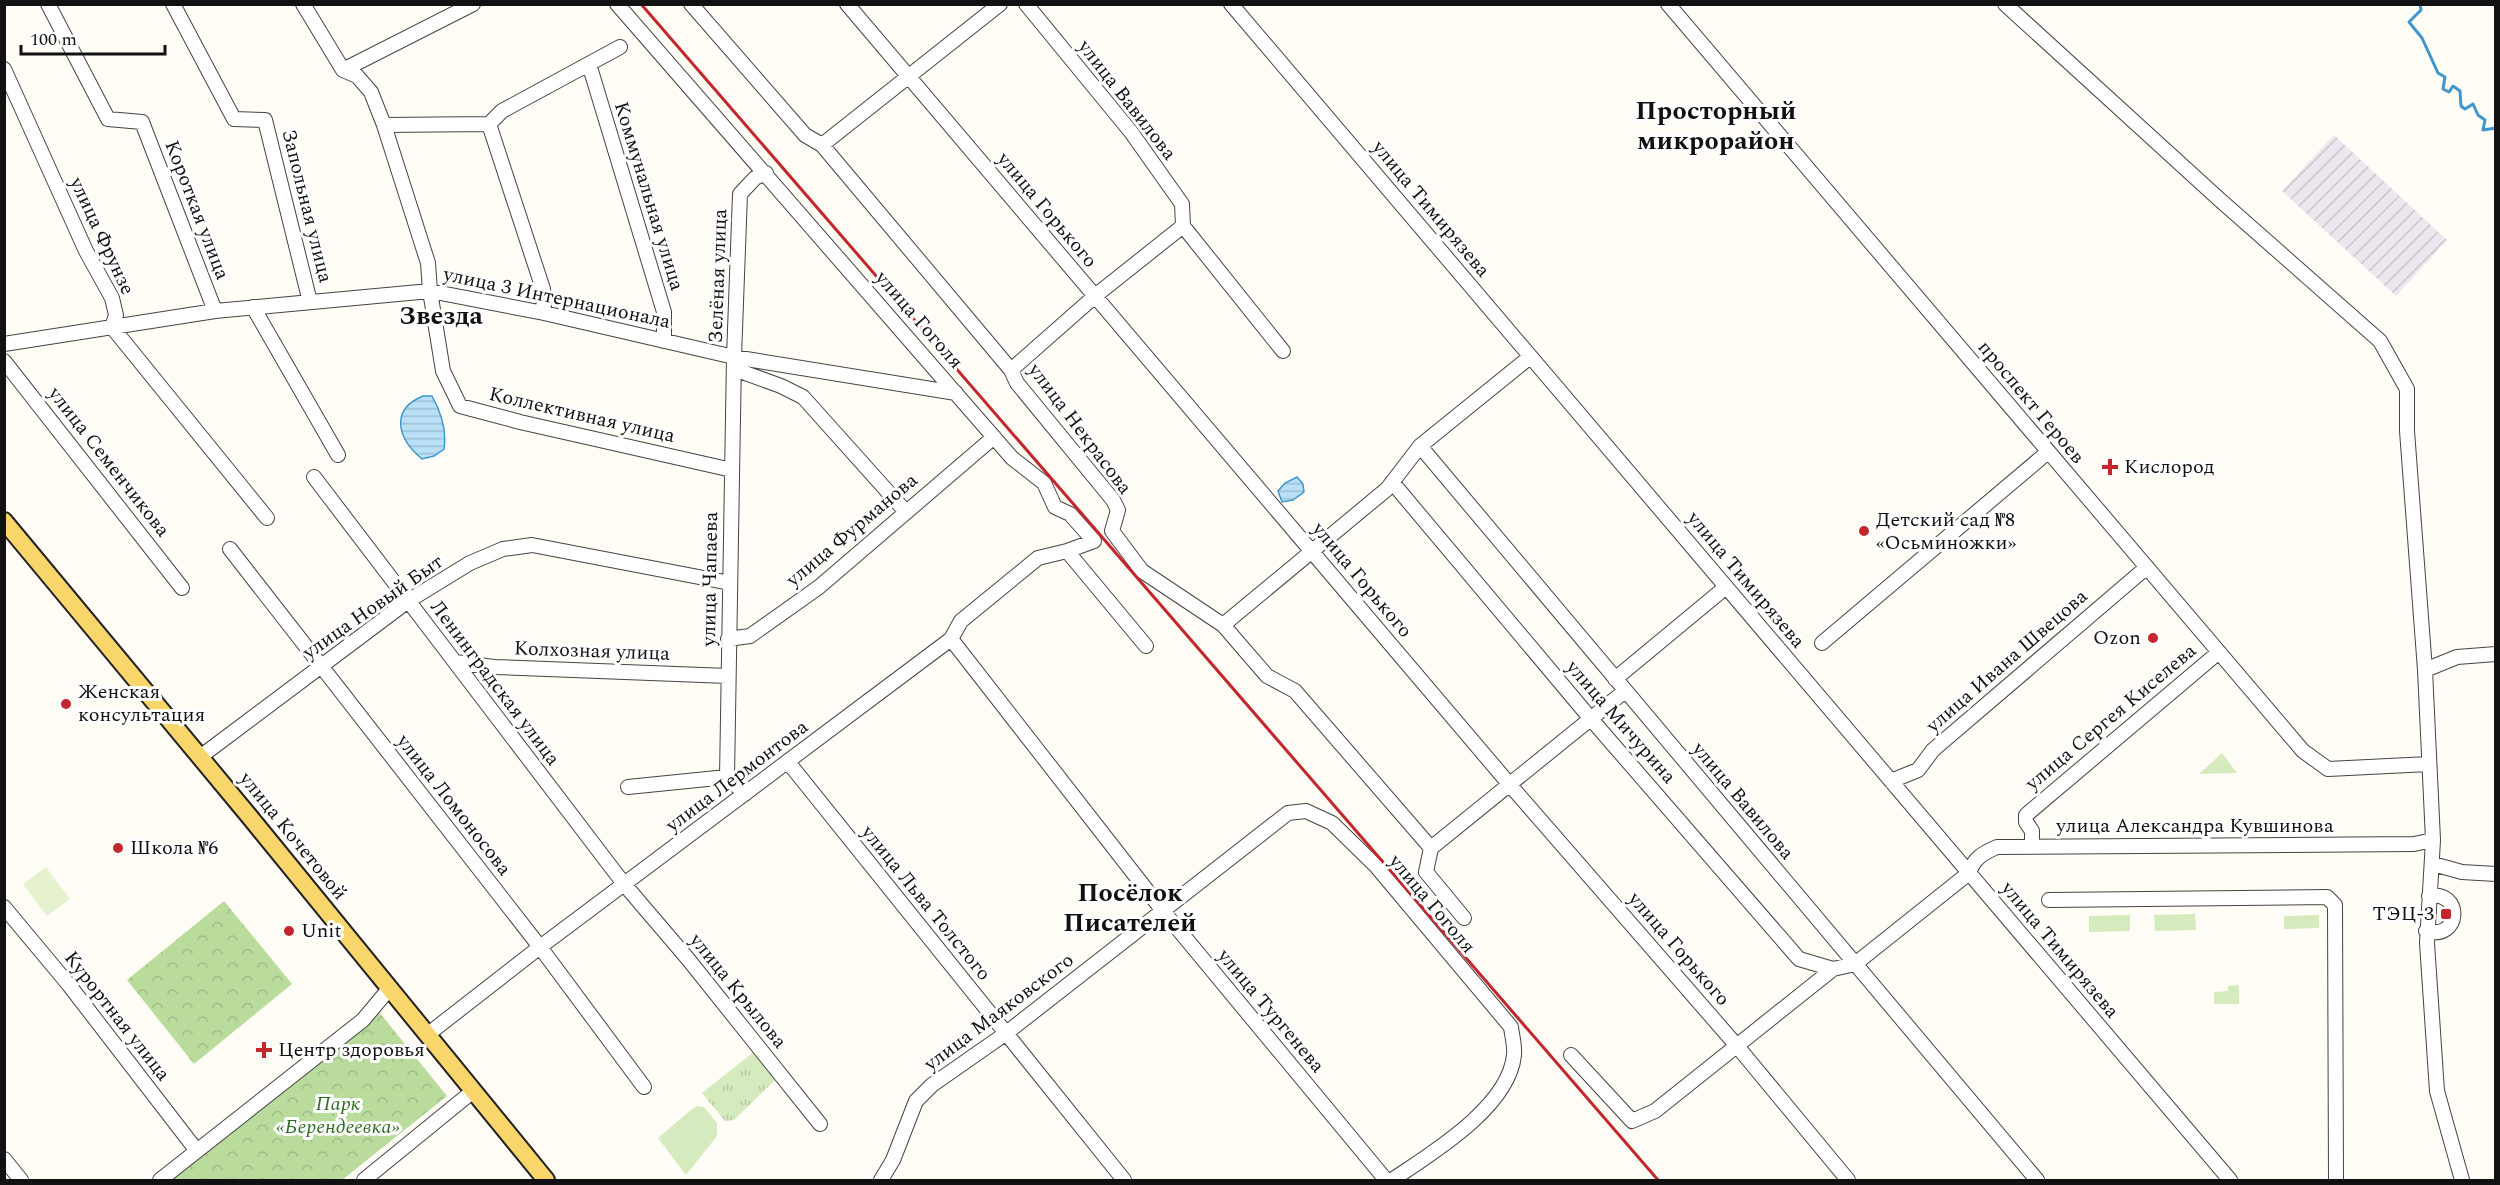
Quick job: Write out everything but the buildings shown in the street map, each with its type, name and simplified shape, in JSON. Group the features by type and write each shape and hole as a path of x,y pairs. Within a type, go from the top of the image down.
{"main road":[{"name":"улица Кочетовой","path":"4,521 546,1180"}],"street":[{"name":"Короткая улица","path":"48,4 108,119 142,122 215,311"},
{"name":"Запольная улица","path":"173,4 234,119 265,120 310,302"},
{"path":"303,4 343,70 357,76 371,92 384,125 428,263 430,291"},
{"path":"343,70 473,4"},
{"name":"улица Гоголя","path":"617,4 1012,458 1044,483 1055,507 1070,514 1094,541 1068,551"},
{"name":"улица Некрасова","path":"691,4 805,135 822,145 1011,370 1017,383 1113,500 1118,510 1112,531 1142,571 1223,625 1267,676 1295,691 1431,849"},
{"name":"улица Горького","path":"847,4 1510,784 1737,1046 1848,1180"},
{"path":"822,145 1000,4"},
{"name":"улица Вавилова","path":"1026,4 1131,132 1182,204 1183,226"},
{"name":"улица Тимирязева","path":"1231,4 2230,1180"},
{"name":"проспект Героев","path":"1668,4 2303,751 2328,769 2429,764"},
{"path":"2005,4 2379,341 2407,389 2407,443 2425,670 2433,840 2433,864 2426,931 2437,1091 2462,1180"},
{"path":"384,125 489,124 502,111 620,47"},
{"name":"Коммунальная улица","path":"589,64 664,312 664,341"},
{"name":"улица Фрунзе","path":"4,69 86,251 112,298 116,315 112,327 267,518"},
{"path":"489,124 543,289 544,313"},
{"name":"Зелёная улица","path":"734,363 740,194 755,178 766,173"},
{"path":"1011,370 1095,296 1183,226 1283,351"},
{"name":"улица 3 Интернационала","path":"5,344 215,311 430,291 544,313 664,341 734,363 956,393"},
{"name":"Коллективная улица","path":"430,291 443,371 460,406 520,422 732,470"},
{"path":"252,307 338,455"},
{"path":"1223,625 1392,482 1420,446 1530,357"},
{"name":"улица Семенчикова","path":"4,361 182,588"},
{"path":"734,363 803,397 906,512"},
{"name":"улица Чапаева","path":"727,777 734,363"},
{"name":"улица Фурманова","path":"728,639 750,636 819,587 994,437"},
{"name":"улица Вавилова","path":"1420,446 2037,1180"},
{"path":"1822,643 2048,452"},
{"name":"Ленинградская улица","path":"314,477 624,884"},
{"name":"улица Мичурина","path":"1392,482 1591,719 1799,959 1833,969"},
{"name":"улица Новый Быт","path":"200,757 408,601 470,563 503,549 532,545 730,582"},
{"name":"улица Ломоносова","path":"230,549 540,947 644,1087"},
{"path":"1068,551 1146,646"},
{"name":"улица Лермонтова","path":"427,1035 540,947 951,639 962,621 1038,558 1068,551"},
{"name":"улица Ивана Швецова","path":"1891,781 1918,770 1933,750 2147,567"},
{"path":"1616,679 1726,587"},
{"name":"улица Тургенева","path":"951,639 1163,911 1386,1180"},
{"name":"улица Сергея Киселева","path":"2032,846 2032,831 2026,822 2026,815 2219,652"},
{"path":"2425,670 2457,657 2496,654"},
{"name":"Колхозная улица","path":"455,662 494,667 728,676"},
{"path":"1464,918 1426,872 1431,849 1625,691"},
{"name":"улица Льва Толстого","path":"788,762 1124,1180"},
{"path":"628,788 727,777 745,794"},
{"name":"улица Гоголя","path":"1288,813 1306,811 1332,823 1376,866 1511,1027 1514,1055 1504,1086 1483,1113 1392,1180"},
{"name":"улица Маяковского","path":"881,1180 893,1160 916,1101 932,1085 1005,1034 1288,813"},
{"name":"улица Александра Кувшинова","path":"1855,964 1969,873 1972,863 1983,853 1997,847 2414,844 2433,840"},
{"path":"2433,864 2462,872 2496,874"},
{"name":"улица Крылова","path":"624,884 688,959 820,1124"},
{"path":"2426,931 2445,930 2450,926 2454,914 2446,898 2428,896"},
{"path":"2049,900 2327,897 2335,905 2336,1180"},
{"name":"Курортная улица","path":"4,907 69,985 197,1151"},
{"path":"1571,1055 1632,1121 1655,1111 1833,969 1855,964"},
{"path":"160,1180 363,1020 389,989"},
{"path":"364,1180 472,1092"},
{"path":"4,1159 21,1180"}],"shaded area":[{"path":"2334,135 2447,240 2396,296 2282,191"}],"green space":[{"path":"2222,753 2237,773 2199,774"},
{"path":"46,867 70,899 47,916 23,884"},
{"path":"224,901 292,984 194,1064 127,980"},
{"path":"2195,914 2196,930 2155,931 2154,915"},
{"path":"2130,915 2130,931 2089,932 2089,916"},
{"path":"2319,915 2319,928 2284,929 2284,916"},
{"path":"2239,985 2239,1004 2214,1004 2214,992 2228,991 2228,986"},
{"name":"Парк «Берендеевка»","path":"379,1012 447,1096 342,1180 171,1180"},
{"path":"755,1051 775,1075 775,1080 734,1120 725,1121 702,1093"},
{"path":"697,1106 704,1107 717,1123 717,1136 686,1175 658,1138"}],"water":[{"path":"423,396 432,396 435,402 441,415 445,442 444,449 434,456 422,459 407,443 403,434 401,417 412,402"},
{"path":"1297,477 1303,484 1304,492 1293,500 1282,502 1278,491 1285,483"}],"waterway":[{"path":"2420,4 2421,10 2409,22 2422,38 2438,73 2445,77 2443,89 2449,92 2453,86 2460,91 2461,106 2465,109 2473,104 2478,115 2485,120 2483,130 2496,128"}],"railway":[{"path":"641,4 1658,1180"}],"place":[{"name":"Кислород","path":"2110,467"},
{"name":"Детский сад №8 «Осьминожки»","path":"1864,531"},
{"name":"Ozon","path":"2153,638"},
{"name":"Женская консультация","path":"66,704"},
{"name":"Школа №6","path":"118,848"},
{"name":"ТЭЦ-3","path":"2446,914"},
{"name":"Unit","path":"289,931"},
{"name":"Центр здоровья","path":"264,1050"}],"district":[{"name":"Просторный микрорайон","path":"1716,126"},
{"name":"Звезда","path":"441,316"},
{"name":"Посёлок Писателей","path":"1130,908"}]}
